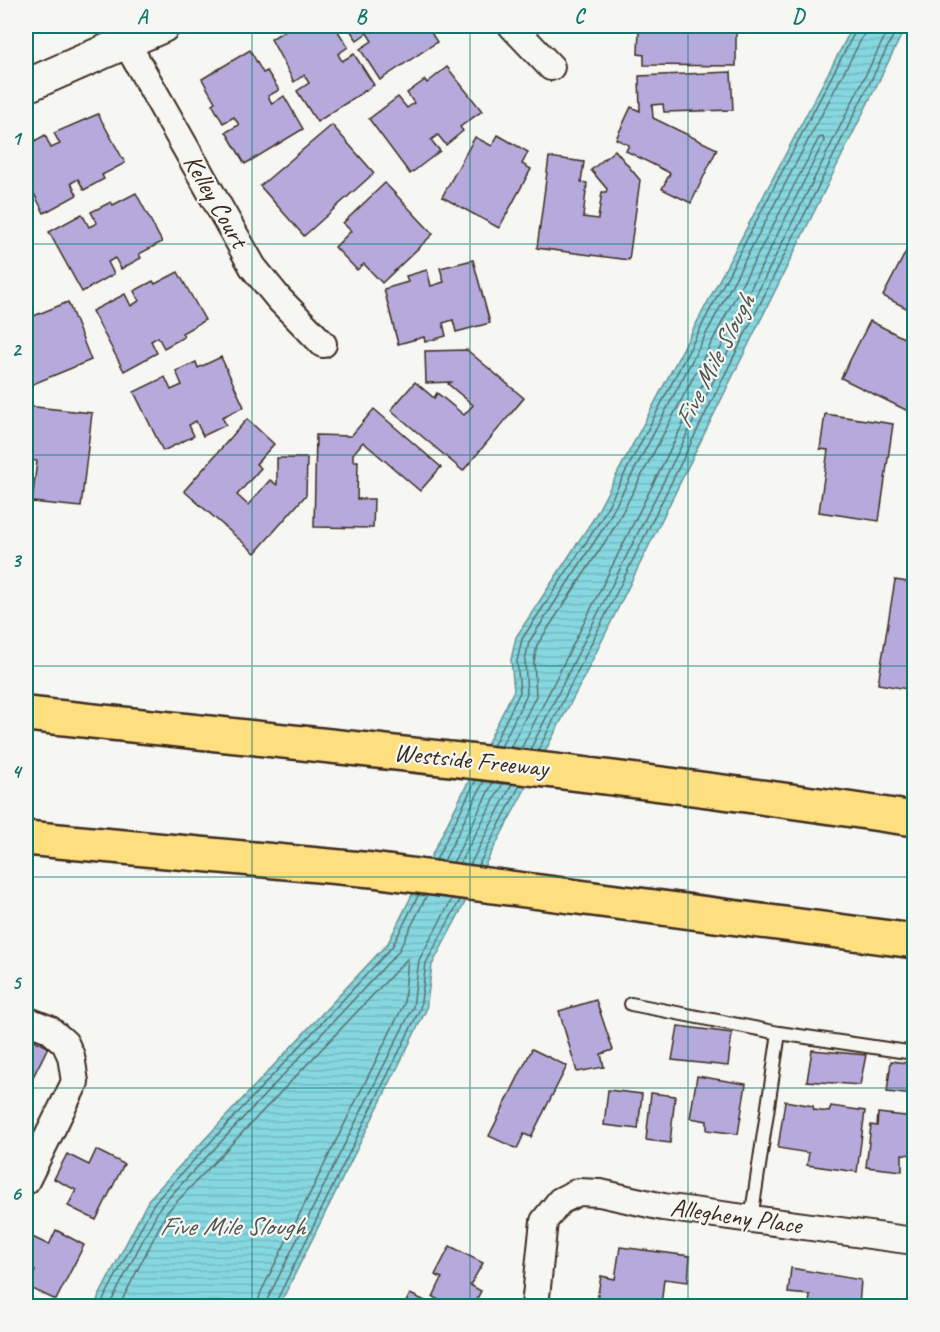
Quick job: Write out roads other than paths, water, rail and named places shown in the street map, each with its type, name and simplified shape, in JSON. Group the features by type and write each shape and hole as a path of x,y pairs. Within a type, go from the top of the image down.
{"highway":[{"name":"Westside Freeway","path":"26,714 572,771 727,790 915,819"},
{"path":"26,838 372,870 915,941"}],"street":[{"path":"26,86 127,44 163,26"},
{"path":"512,26 550,67"},
{"name":"Kelley Court","path":"127,44 254,267 279,299 323,344"},
{"path":"26,1020 48,1029 64,1043 70,1056 75,1082 26,1181"},
{"name":"Allegheny Place","path":"535,1306 544,1221 560,1202 578,1192 600,1193 663,1207 915,1241"}],"lane":[{"path":"631,1004 779,1033 915,1053"},
{"path":"751,1219 779,1033"}],"water":[{"name":"Five Mile Slough","path":"853,26 904,26 579,687 432,965 426,1010 279,1306 94,1306 149,1199 388,943 514,690 511,660 516,637 594,518"}]}
